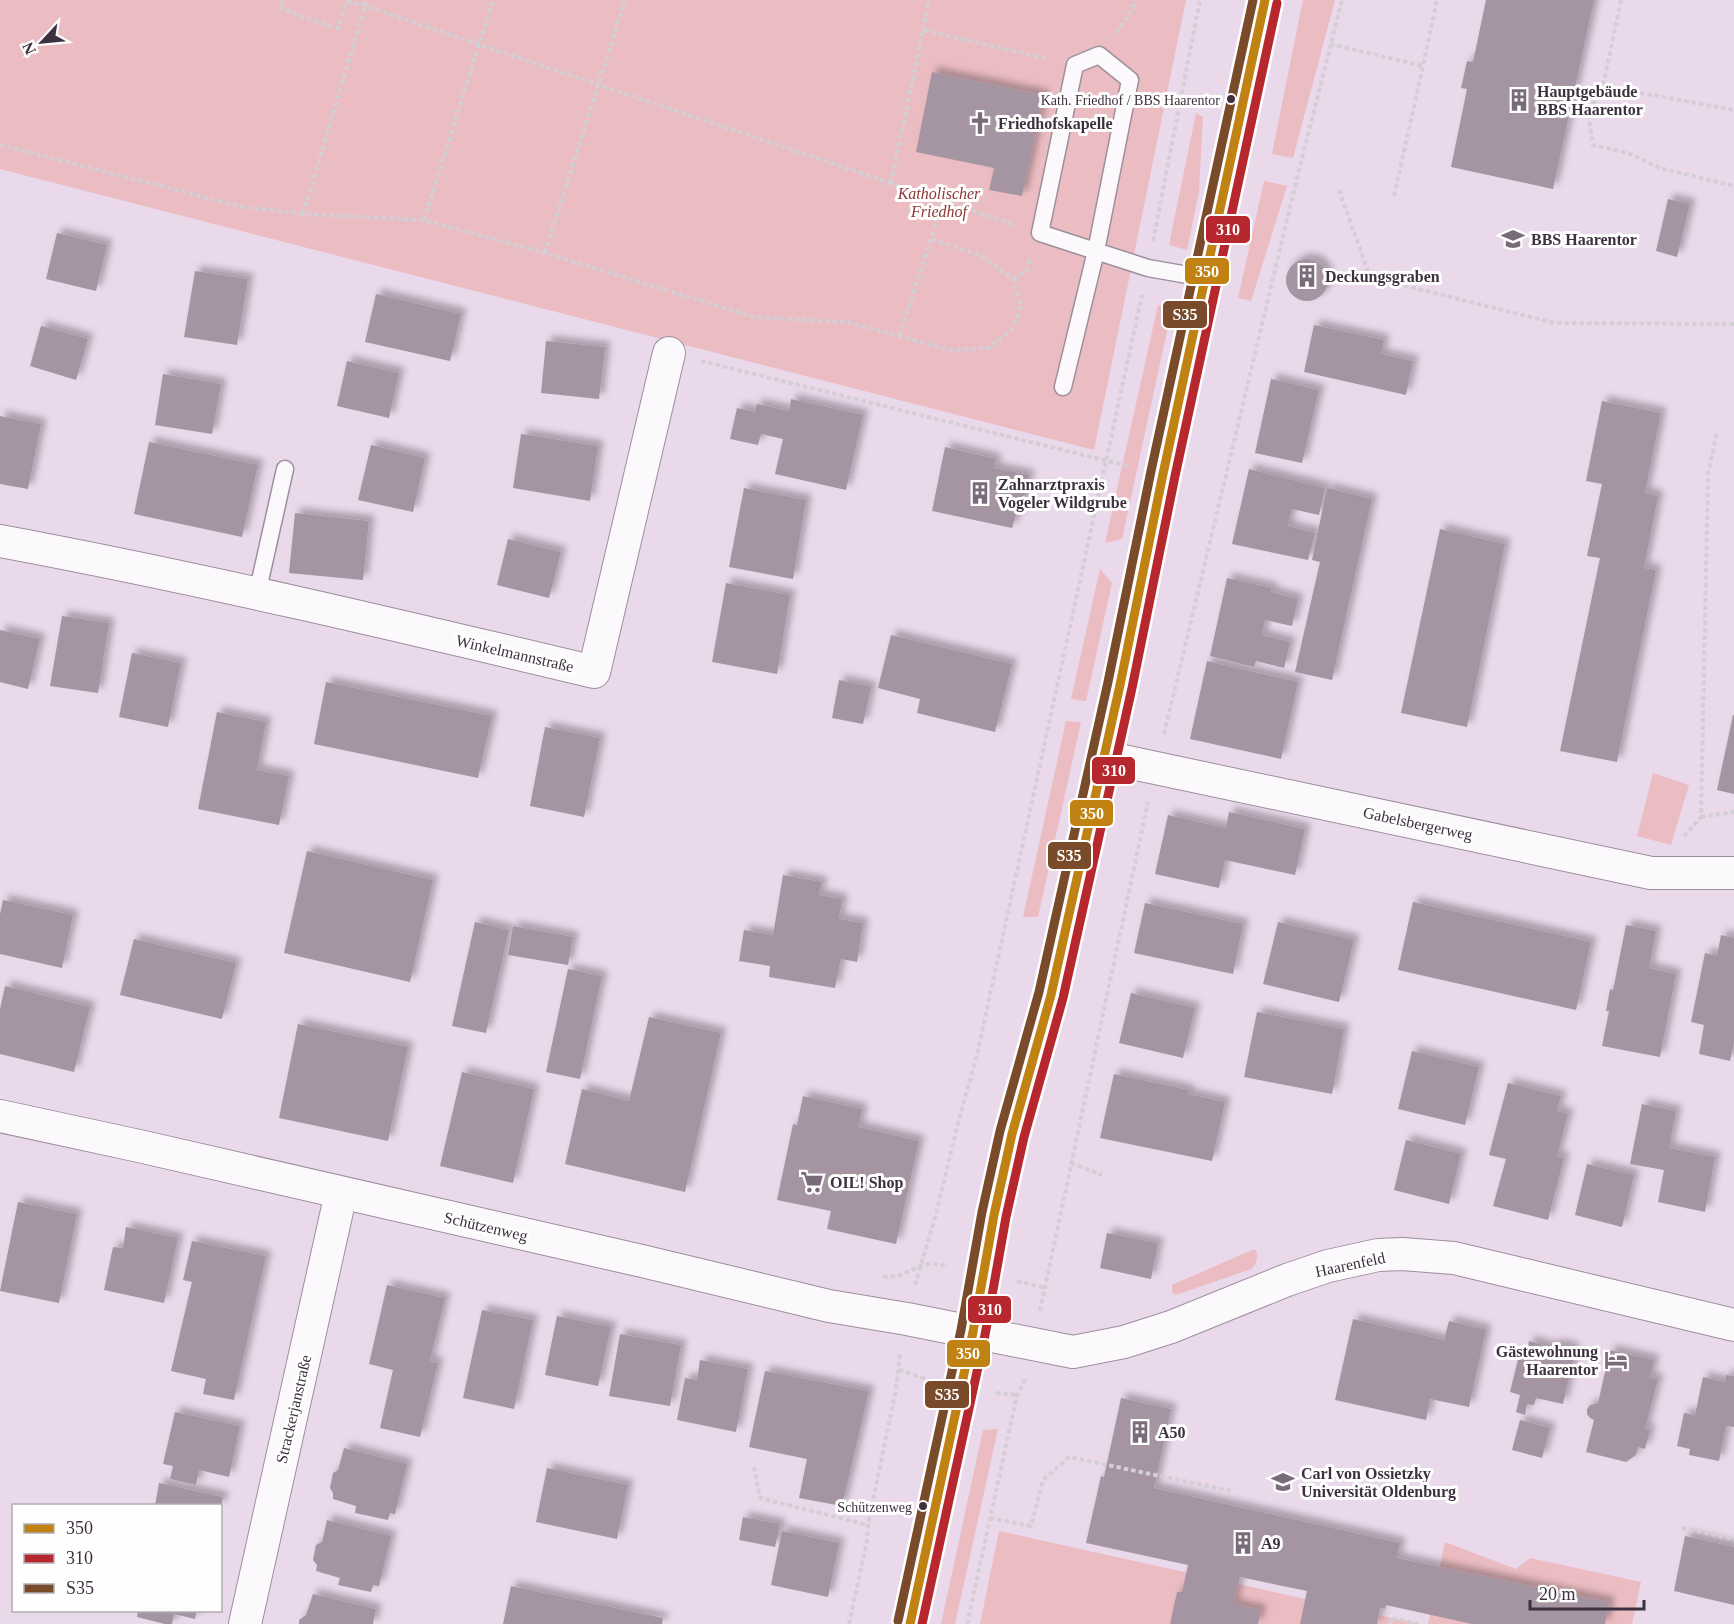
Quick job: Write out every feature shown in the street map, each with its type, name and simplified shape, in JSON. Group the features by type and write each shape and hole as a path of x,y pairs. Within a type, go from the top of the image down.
{"street":[{"path":"910,1624 973,1332 1006,1157 1051,995 1265,0"},
{"name":"Winkelmannstraße","path":"0,541 87,557 257,594 594,672 669,353"},
{"name":"Gabelsbergerweg","path":"1104,757 1651,873 1734,873"},
{"name":"Schützenweg","path":"0,1116 664,1266 829,1306 973,1332"},
{"name":"Strackerjanstraße","path":"245,1624 341,1193"},
{"name":"Haarenfeld","path":"973,1332 1073,1352 1124,1342 1171,1327 1328,1266 1378,1255 1402,1254 1454,1258 1734,1325"}],"lane":[{"path":"1063,387 1096,251 1130,80 1099,55 1076,65 1040,233 1096,251 1148,268 1205,278"},
{"path":"257,594 285,470"}],"path":[{"path":"283,0 280,8 337,29 347,1 365,6 1040,233"},
{"path":"303,214 367,0"},
{"path":"424,220 493,0"},
{"path":"545,253 625,0"},
{"path":"891,183 929,0"},
{"path":"1099,55 1134,7 1134,0"},
{"path":"915,1287 977,1055 1148,268 1200,0"},
{"path":"1041,1307 1155,768 1342,0"},
{"path":"1394,196 1437,0"},
{"path":"1622,0 1603,86 1588,112 1593,145 1628,153 1660,168 1734,186"},
{"path":"923,30 1076,65"},
{"path":"1330,44 1423,66"},
{"path":"1603,86 1734,110"},
{"path":"0,145 243,207 303,214 424,220 545,253 754,317 847,322 950,350 989,348 1013,328 1021,306 1013,279 982,256 931,240"},
{"path":"1339,190 1370,277 1555,323 1734,324"},
{"path":"899,336 942,200"},
{"path":"1013,279 1026,271"},
{"path":"669,353 1162,474"},
{"path":"1701,817 1708,474 1717,431"},
{"path":"1651,873 1701,817 1734,812"},
{"path":"1071,1163 1102,1175"},
{"path":"872,1275 898,1276 931,1263 941,1265"},
{"path":"1025,1283 1045,1288"},
{"path":"849,1624 899,1370 900,1351"},
{"path":"899,1370 927,1379"},
{"path":"967,1624 1017,1395 1026,1379"},
{"path":"999,1394 1017,1395"},
{"path":"990,1518 1031,1526 1043,1480 1070,1457 1232,1491"},
{"path":"754,1467 760,1498 868,1525"},
{"path":"1682,1528 1734,1539"},
{"path":"1390,1624 1391,1618 1419,1624"}],"green space":[{"name":"Katholischer Friedhof","path":"0,0 1186,0 1094,450 0,169"},
{"path":"1303,0 1335,0 1293,158 1272,154"},
{"path":"1196,113 1203,117 1199,192 1187,250 1169,245"},
{"path":"1264,181 1287,186 1251,301 1238,298"},
{"path":"1158,305 1172,308 1122,539 1105,543"},
{"path":"1100,569 1112,583 1086,701 1071,699"},
{"path":"1066,721 1081,722 1038,917 1023,917"},
{"path":"1653,773 1689,785 1671,845 1637,836"},
{"path":"1256,1250 1257,1258 1251,1269 1176,1295 1172,1292 1172,1285"},
{"path":"998,1429 955,1624 941,1624 983,1430"},
{"path":"999,1531 1418,1624 980,1624"},
{"path":"1445,1542 1516,1569 1530,1558 1641,1582 1632,1624 1428,1624"}],"building":[{"name":"Hauptgebäude BBS Haarentor","path":"1486,0 1594,0 1553,189 1451,167 1467,89 1461,88 1467,61 1473,62"},
{"name":"Friedhofskapelle","path":"932,72 1044,95 1022,196 989,190 994,168 916,152"},
{"path":"1668,199 1690,204 1677,257 1656,251"},
{"path":"57,233 107,245 96,291 46,279"},
{"name":"Deckungsgraben","path":"1307,259 1315,260 1322,265 1327,272 1327,288 1322,295 1315,300 1307,301 1299,300 1292,295 1287,288 1286,280 1287,272 1292,265 1299,260"},
{"path":"195,271 248,279 237,345 184,337"},
{"path":"376,294 461,314 450,361 365,342"},
{"path":"1314,325 1384,340 1381,354 1413,361 1406,395 1304,372"},
{"path":"41,326 88,339 76,380 30,366"},
{"path":"546,341 605,347 599,399 541,393"},
{"path":"347,361 399,373 389,418 337,406"},
{"path":"163,374 221,384 212,434 155,425"},
{"path":"1271,379 1319,390 1302,463 1255,453"},
{"path":"791,399 863,415 846,490 775,474 783,439 761,434 758,445 730,439 737,408 755,412 757,404 789,411"},
{"path":"1602,401 1661,413 1645,493 1658,496 1644,568 1656,570 1617,762 1560,751 1600,558 1587,556 1602,484 1586,481"},
{"path":"0,416 41,424 28,489 0,484"},
{"path":"521,434 598,446 590,501 513,488"},
{"path":"149,442 258,465 242,537 134,514"},
{"path":"371,445 425,458 413,512 358,500"},
{"name":"Zahnarztpraxis Vogeler Wildgrube","path":"945,447 996,459 994,468 1029,475 1020,516 1016,515 1012,528 932,511"},
{"path":"1249,469 1325,488 1319,515 1292,509 1288,526 1315,533 1308,560 1232,544"},
{"path":"744,488 806,500 793,579 729,567"},
{"path":"1327,488 1372,499 1332,680 1295,672 1320,562 1312,560"},
{"path":"295,513 369,521 363,580 289,573"},
{"path":"1440,529 1505,544 1467,727 1401,713"},
{"path":"508,539 561,552 549,598 497,585"},
{"path":"1227,578 1272,588 1271,592 1298,599 1292,626 1265,620 1262,635 1290,642 1284,668 1256,661 1254,667 1210,656"},
{"path":"726,583 790,595 777,674 712,662"},
{"path":"62,616 109,623 98,693 50,686"},
{"path":"0,630 40,639 28,689 0,682"},
{"path":"891,635 1012,664 995,732 917,713 920,699 878,688"},
{"path":"132,653 181,663 168,727 119,717"},
{"path":"1207,661 1298,682 1281,759 1190,739"},
{"path":"839,680 871,687 863,724 832,718"},
{"path":"326,682 492,716 478,778 314,744"},
{"path":"217,712 266,722 257,770 289,776 279,825 198,809"},
{"path":"1734,715 1734,794 1717,790"},
{"path":"545,727 600,738 584,817 530,806"},
{"path":"1229,812 1305,829 1295,875 1225,860 1219,888 1155,874 1168,815 1226,828"},
{"path":"307,851 433,880 410,982 284,953"},
{"path":"783,875 822,882 819,895 842,899 839,919 863,923 857,962 841,959 835,988 769,977 770,966 739,961 744,930 773,935"},
{"path":"3,900 73,915 62,968 0,954 0,914"},
{"path":"1413,902 1591,942 1576,1010 1398,970"},
{"path":"1145,903 1243,924 1233,974 1134,953"},
{"path":"475,922 509,930 486,1033 452,1026"},
{"path":"1278,922 1354,940 1339,1002 1263,984"},
{"path":"1626,925 1656,931 1649,968 1676,974 1660,1057 1602,1046 1609,1011 1606,1011 1610,989 1613,990"},
{"path":"513,926 573,937 568,965 508,955"},
{"path":"1721,935 1734,938 1734,1042 1730,1061 1699,1054 1704,1025 1691,1022 1705,953 1717,956"},
{"path":"134,939 236,963 222,1019 120,995"},
{"path":"568,969 602,976 580,1079 546,1072"},
{"path":"5,986 90,1007 74,1072 0,1054 0,1009"},
{"path":"1131,993 1195,1008 1183,1058 1119,1043"},
{"path":"1257,1012 1344,1029 1332,1094 1244,1077"},
{"path":"649,1017 721,1033 685,1192 565,1164 582,1089 629,1101"},
{"path":"298,1024 408,1047 388,1141 279,1118"},
{"path":"1412,1051 1479,1067 1465,1125 1398,1109"},
{"path":"462,1072 534,1089 513,1183 440,1166"},
{"path":"1114,1074 1189,1090 1188,1094 1225,1102 1212,1161 1100,1138"},
{"path":"1508,1083 1561,1096 1557,1111 1568,1114 1557,1156 1564,1158 1548,1220 1493,1206 1506,1159 1489,1155"},
{"path":"803,1096 862,1109 859,1127 919,1141 896,1244 827,1229 831,1211 777,1200 793,1124 797,1125"},
{"path":"1642,1104 1676,1111 1669,1148 1715,1157 1705,1212 1658,1202 1664,1170 1630,1164"},
{"path":"1406,1140 1461,1154 1449,1204 1394,1190"},
{"path":"1587,1164 1634,1175 1622,1227 1575,1215"},
{"path":"18,1202 77,1214 59,1303 0,1291"},
{"path":"126,1227 178,1238 164,1303 104,1290 113,1247 123,1248"},
{"path":"1107,1233 1158,1243 1151,1279 1100,1268"},
{"path":"192,1241 266,1256 234,1400 203,1394 206,1379 171,1371 192,1282 183,1280"},
{"path":"387,1285 445,1298 430,1361 438,1363 420,1437 380,1428 393,1370 369,1364"},
{"path":"482,1310 533,1320 514,1409 463,1398"},
{"path":"557,1316 611,1327 598,1386 545,1375"},
{"path":"1353,1319 1444,1340 1449,1321 1486,1330 1469,1407 1430,1399 1426,1420 1335,1400"},
{"path":"620,1334 681,1345 670,1406 609,1396"},
{"path":"1529,1341 1551,1347 1557,1344 1571,1347 1575,1352 1563,1404 1536,1398 1534,1405 1527,1404 1525,1415 1516,1412 1520,1395 1510,1392 1519,1355 1526,1356"},
{"path":"1610,1350 1654,1360 1650,1378 1658,1379 1645,1429 1650,1430 1645,1449 1638,1447 1636,1455 1626,1462 1586,1452 1594,1420 1587,1414 1587,1409 1590,1405 1598,1403"},
{"path":"700,1360 748,1369 736,1432 677,1420 685,1378 697,1380"},
{"path":"765,1371 869,1391 842,1506 799,1498 807,1459 749,1447"},
{"path":"1726,1375 1734,1376 1734,1427 1726,1426 1719,1461 1689,1455 1690,1449 1677,1446 1684,1413 1695,1415 1703,1377 1725,1382"},
{"path":"1121,1398 1171,1409 1154,1488 1400,1543 1397,1558 1609,1602 1605,1624 1472,1624 1386,1605 1385,1609 1380,1608 1377,1624 1300,1624 1307,1591 1240,1577 1234,1604 1261,1610 1258,1624 1170,1624 1177,1592 1182,1592 1188,1565 1086,1543 1101,1476 1104,1477"},
{"path":"175,1412 240,1426 229,1477 199,1470 196,1485 170,1479 173,1466 163,1464"},
{"path":"1520,1420 1550,1428 1542,1458 1512,1450"},
{"path":"344,1448 407,1464 395,1514 390,1513 388,1520 355,1513 356,1506 333,1499 330,1488 333,1473 338,1470"},
{"path":"547,1468 628,1485 617,1539 536,1522"},
{"path":"159,1483 223,1497 221,1504 155,1504"},
{"path":"743,1517 780,1524 775,1547 739,1540"},
{"path":"327,1520 391,1536 379,1586 373,1585 371,1592 338,1585 340,1578 316,1571 317,1565 313,1560 316,1545 322,1542"},
{"path":"782,1531 839,1543 828,1597 771,1585"},
{"path":"1685,1536 1734,1547 1734,1605 1674,1591"},
{"path":"511,1586 663,1618 662,1624 503,1624"},
{"path":"313,1594 376,1609 373,1624 299,1624 299,1620 306,1615"},
{"path":"138,1612 197,1612 195,1619 174,1614 172,1624 137,1617"}],"transit line":[{"name":"S35","path":"898,1621 961,1330 982,1212 1000,1131 1039,992 1108,682 1151,471 1253,0"},
{"name":"350","path":"910,1624 973,1332 994,1215 1012,1134 1051,995 1120,685 1265,0"},
{"name":"310","path":"922,1624 985,1335 1006,1217 1024,1137 1063,998 1132,688 1175,476 1277,3"}],"place":[{"name":"Kath. Friedhof / BBS Haarentor","path":"1231,99"},
{"name":"Hauptgebäude BBS Haarentor","path":"1519,100"},
{"name":"Friedhofskapelle","path":"980,123"},
{"name":"BBS Haarentor","path":"1513,239"},
{"name":"Deckungsgraben","path":"1307,276"},
{"name":"Zahnarztpraxis Vogeler Wildgrube","path":"980,493"},
{"name":"OIL! Shop","path":"812,1182"},
{"name":"Gästewohnung Haarentor","path":"1616,1360"},
{"name":"A50","path":"1140,1432"},
{"name":"Carl von Ossietzky Universität Oldenburg","path":"1283,1482"},
{"name":"Schützenweg","path":"923,1506"},
{"name":"A9","path":"1243,1543"}]}
